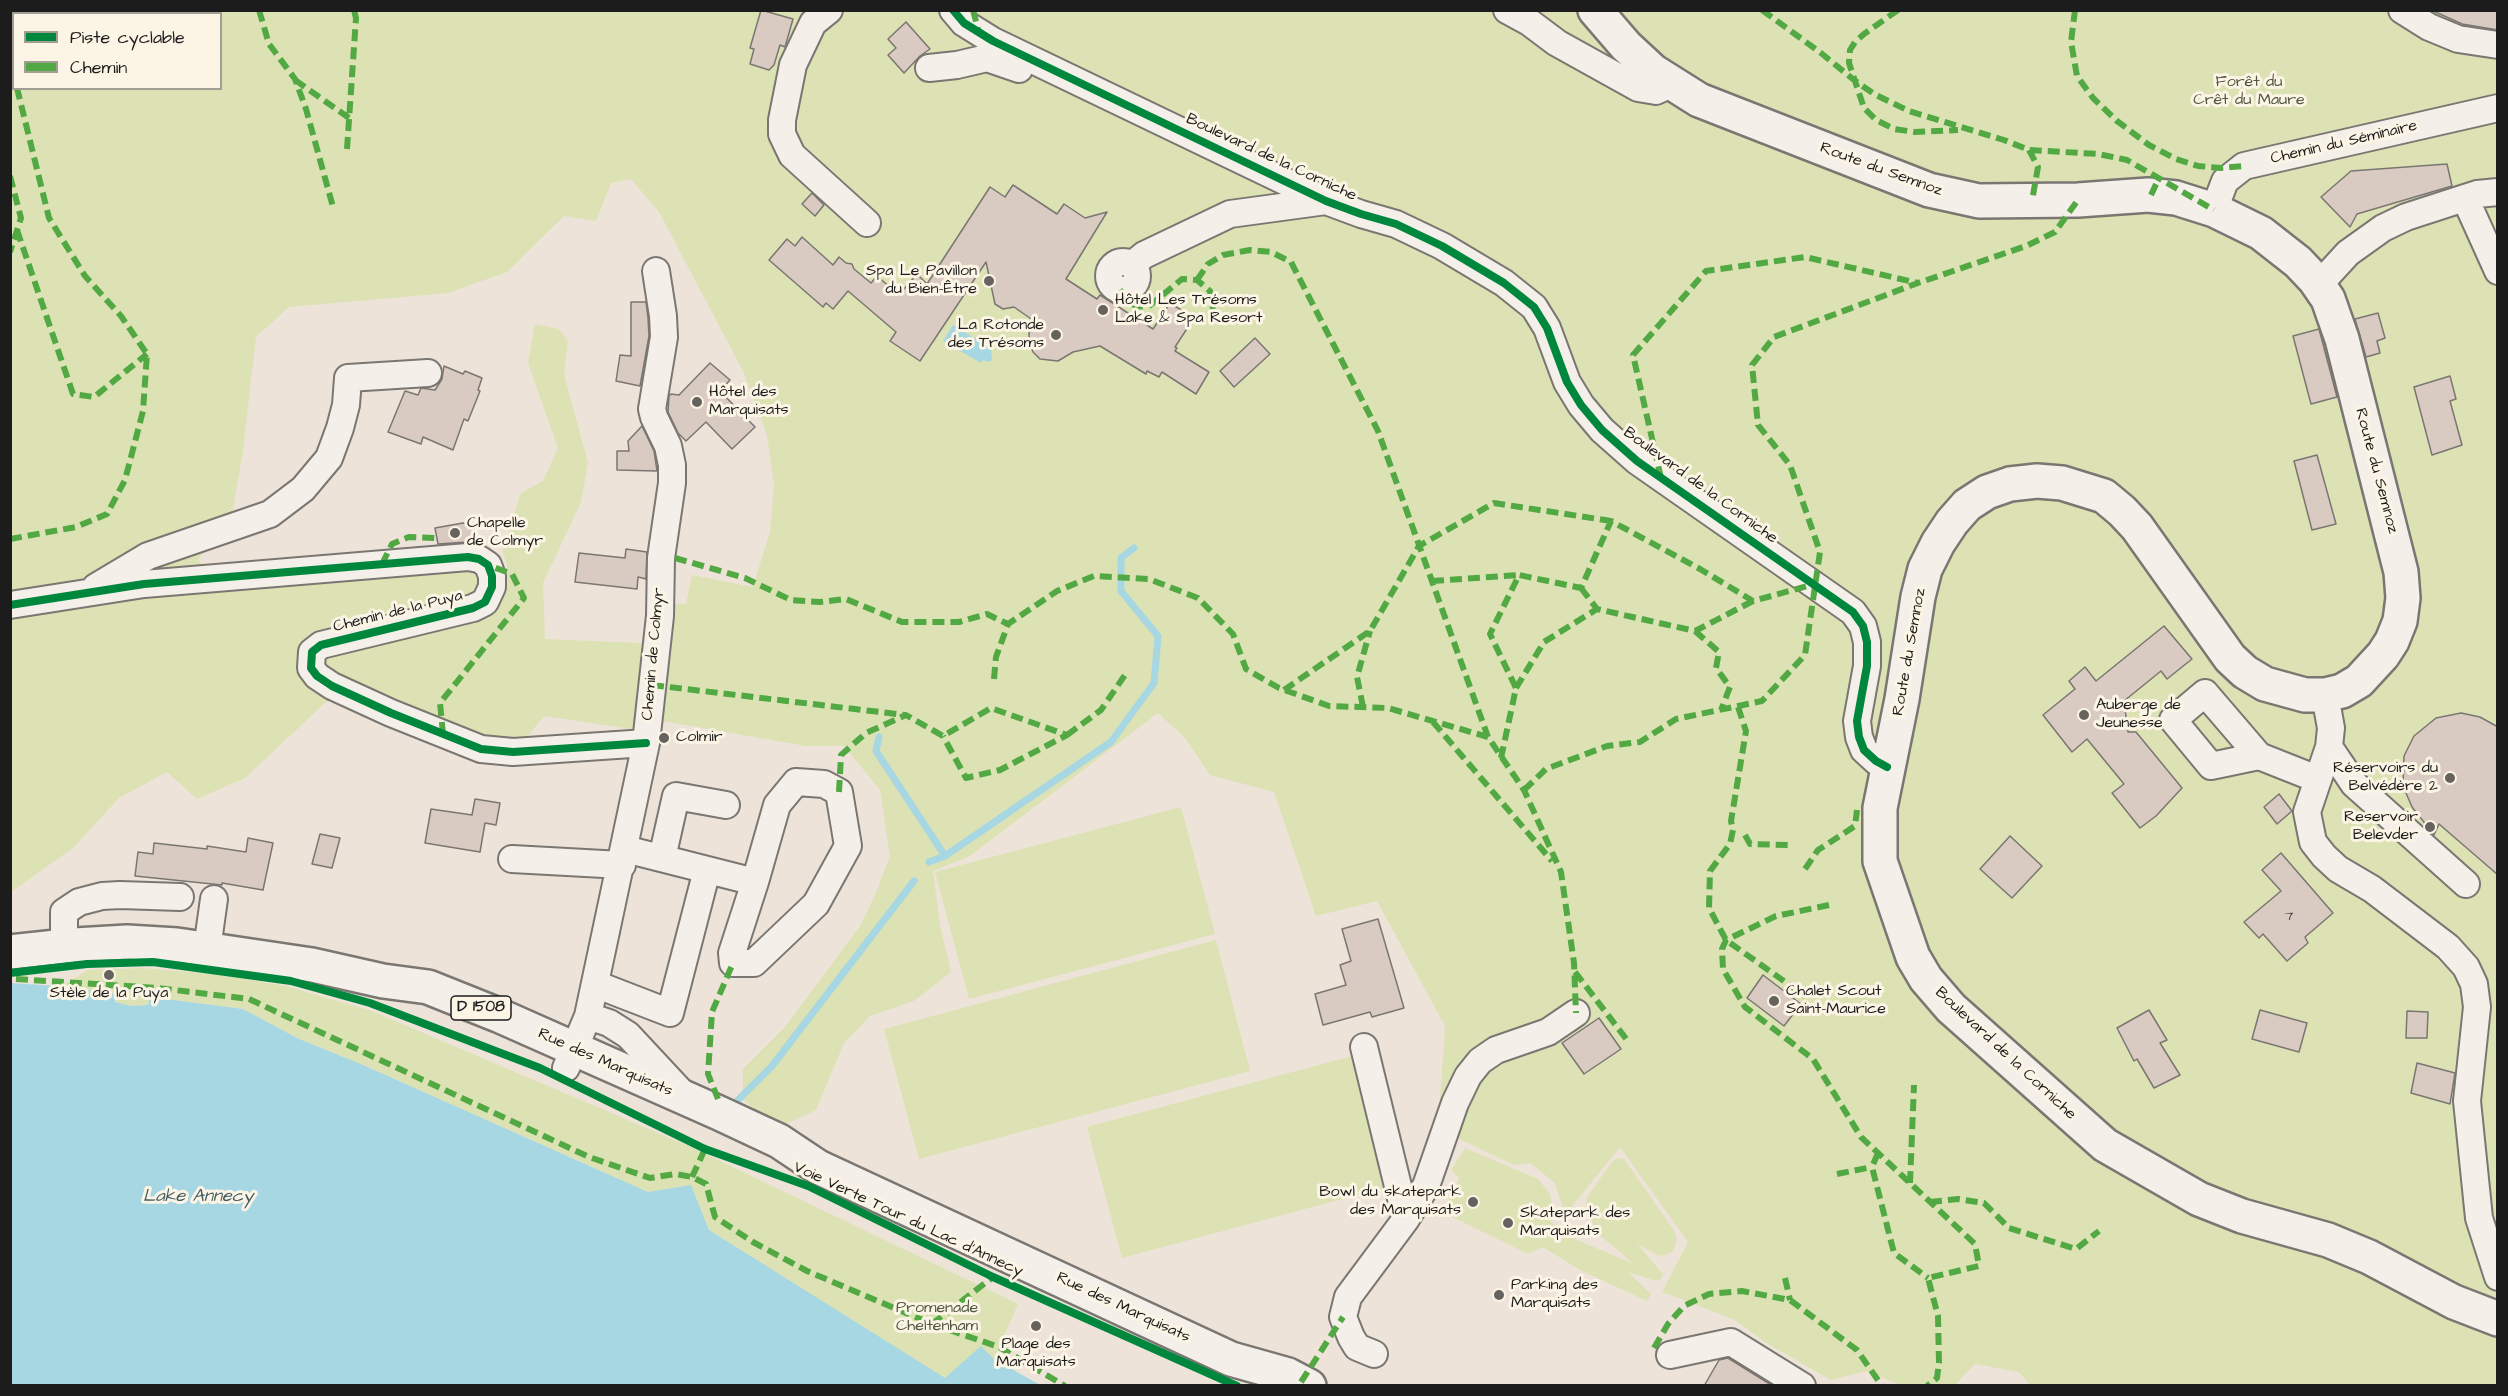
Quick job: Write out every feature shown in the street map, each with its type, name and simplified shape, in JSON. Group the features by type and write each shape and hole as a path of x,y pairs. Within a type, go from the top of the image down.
{"main road":[{"name":"Route du Semnoz","path":"1595,10 1626,46 1653,71 1699,100 1743,119 1939,192 1979,201 2078,200 2151,195 2176,198 2214,210 2260,233 2298,262 2315,280 2328,299 2342,339 2395,544 2403,598 2400,621 2392,641 2383,655 2359,681 2342,691 2325,695 2305,695 2265,684 2245,672 2230,658 2137,528 2104,496 2062,483 2037,481 2010,484 1986,492 1967,505 1938,543 1925,569 1918,597 1902,699 1887,767"},
{"name":"Boulevard de la Corniche","path":"1887,767 1880,808 1880,861 1913,957 1926,979 1951,1008 2105,1145 2199,1199 2242,1216 2328,1240 2359,1252 2454,1302 2498,1319"},
{"name":"Rue des Marquisats","path":"10,952 127,942 207,949 312,965 383,981 416,1004 689,1100 779,1141 818,1167 1232,1359 1288,1376 1310,1386"},
{"name":"Rue des Marquisats","path":"570,1058 767,1155 818,1167"},
{"name":"Rue des Marquisats","path":"1232,1359 1268,1386"}],"street":[{"path":"829,10 813,23 793,65 782,120 782,134 792,155 867,223"},
{"name":"Boulevard de la Corniche","path":"953,10 964,23 993,41 1326,201 1396,224 1442,246 1504,283 1534,307 1547,328 1567,382 1581,405 1602,430 1637,461 1853,612 1863,626 1867,642 1867,666 1857,722 1859,737 1864,750 1887,767"},
{"path":"1507,10 1529,22 1557,43 1638,88 1656,91 1671,84"},
{"path":"2402,10 2429,27 2458,39 2498,45"},
{"path":"929,68 957,65 987,58 1149,115"},
{"name":"Chemin du Séminaire","path":"2214,210 2225,181 2244,166 2498,108"},
{"path":"2315,280 2326,277 2348,253 2384,228 2465,198 2498,192"},
{"path":"2465,198 2498,271"},
{"path":"1132,264 1144,255 1230,214 1326,201"},
{"name":"Chemin de Colmyr","path":"570,1058 588,1016 623,857 646,743 660,616 662,558 672,483 672,465 668,446 652,409 664,337 656,271"},
{"path":"86,594 148,556 270,514 303,489 329,458 343,417 348,378 428,373"},
{"name":"Chemin de la Puya","path":"13,610 144,584 468,557 479,559 488,565 492,576 492,587 485,602 473,608 321,645 312,652 310,668 332,686 481,749 513,752 646,743"},
{"path":"2325,695 2331,728 2329,747 2307,812 2313,842 2338,869 2372,889 2448,947 2466,967 2474,984 2477,1007 2467,1101 2479,1218 2498,1277"},
{"path":"2329,747 2354,784 2466,884"},
{"path":"2259,756 2318,779"},
{"path":"796,782 824,784 839,792 848,846 816,904 754,963 733,963 732,953 756,882 777,805 796,782"},
{"path":"662,858 676,796 726,805"},
{"path":"512,860 662,858 756,882"},
{"path":"595,984 670,1013 707,870"},
{"path":"64,946 64,912 79,902 120,895 180,897"},
{"path":"207,949 214,899"},
{"path":"1374,1354 1357,1347 1343,1317 1348,1297 1406,1220 1426,1186 1455,1103 1468,1076 1480,1061 1496,1050 1548,1032 1576,1013"},
{"path":"588,1016 609,1023 628,1035 689,1100"},
{"path":"1364,1047 1406,1220"},
{"path":"1670,1356 1731,1342 1802,1386"}],"green space":[{"name":"Forêt du Crêt du Maure","path":"10,11 2497,11 2497,1385 2031,1386 2019,1372 1975,1364 1955,1385 1900,1385 1867,1371 1831,1380 1768,1344 1733,1319 1662,1292 1688,1242 1620,1147 1565,1215 1555,1183 1530,1163 1514,1165 1438,1129 1445,1026 1377,901 1316,916 1274,792 1210,775 1185,738 1158,713 970,856 933,871 940,925 951,972 914,1001 870,1016 844,1043 816,1110 786,1124 760,1115 743,1099 743,1069 785,1027 860,926 890,856 880,790 844,746 806,746 656,720 638,730 544,716 525,739 480,735 372,688 326,702 245,778 197,799 167,772 119,798 73,848 11,892","holes":["631,179 659,212 743,371 767,435 774,485 770,531 753,587 692,575 686,604 671,604 667,644 545,639 543,583 581,502 588,463 564,374 568,341 559,329 535,324 528,363 558,448 543,481 521,493 502,550 509,571 480,578 464,569 216,583 198,560 232,514 243,451 256,337 289,307 448,293 507,272 564,216 596,221 611,183"]},
{"path":"1181,807 1215,934 969,999 935,872"},
{"path":"1216,940 1250,1071 919,1159 884,1029"},
{"name":"Promenade Cheltenham","path":"143,968 214,974 286,986 372,1011 691,1147 1018,1304 994,1359 981,1347 945,1379 709,1230 691,1185 648,1192 297,1038 243,1009 150,997 149,1005 131,1006 115,1002 115,995 56,986 69,982 87,970"},
{"path":"1352,1056 1387,1187 1122,1258 1087,1127"},
{"name":"Skatepark des Marquisats","path":"1465,1148 1538,1179 1550,1194 1553,1211 1551,1222 1577,1240 1634,1264 1596,1232 1586,1206 1587,1197 1612,1162 1617,1158 1624,1159 1675,1232 1677,1240 1673,1251 1659,1256 1637,1244 1663,1274 1661,1279 1656,1281 1628,1272 1651,1294 1647,1301 1580,1270 1543,1247 1528,1254 1442,1212 1459,1178 1451,1170"}],"water":[{"path":"953,325 991,348 992,360 989,362 983,360 981,363 943,341"},
{"name":"Lake Annecy","path":"10,983 56,986 115,994 115,1002 131,1006 148,1005 150,997 243,1009 297,1038 648,1192 691,1185 709,1230 945,1378 981,1346 994,1359 1040,1385 11,1385"}],"building":[{"path":"761,10 793,19 785,47 780,45 774,65 769,70 750,64 754,49 750,48"},
{"path":"2431,10 2498,10 2498,30 2462,24"},
{"path":"906,22 930,49 904,73 888,55 896,48 888,39"},
{"path":"2447,164 2452,186 2357,214 2350,227 2321,197 2351,171"},
{"path":"1013,185 1057,214 1064,204 1085,218 1107,212 1066,279 1097,299 1100,295 1153,329 1170,303 1194,318 1175,347 1177,348 1175,351 1209,372 1196,394 1162,372 1159,377 1147,371 1146,374 1100,346 1073,352 1058,361 1040,359 1033,352 1029,343 1029,333 1034,321 1014,307 1003,309 995,304 986,262 920,361 890,341 896,332 848,291 833,309 826,303 823,307 769,260 787,239 795,246 802,237 833,265 839,257 846,263 852,264 854,269 871,283 877,276 899,295 917,274 927,284 990,187 1005,197"},
{"path":"812,193 824,205 815,216 802,204"},
{"path":"631,302 646,302 648,318 649,336 640,386 616,381 620,355 631,356"},
{"path":"2378,313 2385,338 2377,341 2380,353 2366,357 2355,319"},
{"path":"2319,329 2337,397 2311,404 2293,336"},
{"path":"1255,338 1270,354 1234,387 1220,371"},
{"name":"Hôtel des Marquisats","path":"710,363 730,380 720,391 755,427 732,449 706,422 686,441 678,433 668,412 669,396 679,395"},
{"path":"444,366 463,374 465,371 482,378 478,390 480,391 468,421 464,419 453,450 423,437 421,444 388,432 405,391 418,395 421,388 435,390 442,379"},
{"path":"2450,376 2456,399 2450,401 2462,445 2432,455 2414,387"},
{"path":"642,426 654,451 657,471 617,470 617,451 629,451 628,441"},
{"path":"2317,455 2336,524 2312,530 2294,461"},
{"name":"Chapelle de Colmyr","path":"463,523 473,525 476,538 468,542 438,544 435,528"},
{"path":"626,549 647,552 646,579 638,577 637,589 575,582 579,553 625,558"},
{"path":"2164,626 2192,659 2167,679 2161,671 2124,701 2128,732 2136,732 2182,788 2156,816 2140,828 2112,793 2124,784 2087,739 2072,752 2043,715 2075,689 2069,681 2085,667 2096,681"},
{"name":"Réservoirs du Belvédère 2","path":"2461,713 2480,717 2498,727 2498,875 2439,824 2434,835 2412,807 2403,786 2404,756 2414,736 2436,718"},
{"path":"2279,794 2292,811 2277,824 2264,807"},
{"path":"475,799 500,803 496,825 485,823 480,852 425,843 431,809 472,815"},
{"path":"320,834 340,838 332,868 312,864"},
{"path":"2010,836 2042,866 2012,898 1980,869"},
{"path":"248,838 273,843 263,890 222,883 222,885 135,876 138,852 153,854 154,843 207,849 207,846 246,852"},
{"path":"2281,853 2333,913 2305,937 2308,943 2287,961 2263,934 2259,938 2244,922 2281,891 2262,870"},
{"path":"1378,919 1404,1008 1372,1017 1370,1012 1323,1025 1315,994 1346,985 1340,965 1351,961 1342,929"},
{"name":"Chalet Scout Saint-Maurice","path":"1763,975 1801,1004 1784,1026 1747,998"},
{"path":"2149,1010 2167,1040 2160,1043 2180,1075 2154,1088 2137,1059 2134,1061 2117,1028"},
{"path":"2260,1010 2307,1023 2299,1052 2252,1039"},
{"path":"2407,1011 2428,1012 2427,1038 2406,1038"},
{"path":"1599,1018 1621,1049 1584,1074 1562,1043"},
{"path":"2417,1063 2455,1073 2450,1104 2411,1093"},
{"path":"1728,1358 1773,1386 1704,1386 1719,1360"}],"waterway":[{"path":"929,862 945,856 1111,742 1154,683 1158,636 1121,591 1121,558 1134,548"},
{"path":"879,737 876,751 945,856"},
{"path":"731,1107 772,1066 914,881"}],"marked path":[{"path":"259,10 269,44 295,79 306,109 333,207"},
{"path":"347,149 356,18 354,10"},
{"path":"973,10 979,33"},
{"path":"1762,10 1874,94 1909,111 2029,150 2098,154 2127,160 2214,210"},
{"path":"1898,10 1864,34 1850,50 1849,63 1864,108 1876,120 1894,129 1915,132 1958,130"},
{"path":"2075,10 2071,42 2077,76 2093,98 2117,121 2149,145 2176,159 2198,166 2221,168 2244,166"},
{"path":"10,66 12,71"},
{"path":"295,80 349,118"},
{"path":"10,539 76,527 107,514 125,480 143,411 147,354 121,316 85,276 49,218 17,90"},
{"path":"2029,150 2038,167 2032,201"},
{"path":"10,176 21,218 10,252"},
{"path":"2151,195 2159,178"},
{"path":"1524,790 1546,769 1607,746 1640,742 1676,719 1762,701 1805,655 1820,552 1790,465 1758,425 1752,365 1774,337 1918,283 2026,246 2055,232 2078,200"},
{"path":"17,230 73,394 94,397 147,354"},
{"path":"1197,280 1208,264 1223,255 1250,250 1271,252 1291,262 1378,431 1488,737"},
{"path":"1661,478 1633,355 1706,271 1805,257 1918,283"},
{"path":"1120,290 1135,306 1148,307 1182,279 1197,280 1210,291 1213,309"},
{"path":"1284,690 1370,631 1419,546 1494,503 1611,521"},
{"path":"1501,758 1516,688 1490,634 1519,575 1581,588 1611,521 1700,569 1753,601 1815,584"},
{"path":"382,564 392,544 409,537 437,538"},
{"path":"675,558 745,578 791,600 820,602 846,599 902,622 959,622 987,614 1008,624"},
{"path":"443,734 440,703 524,598 512,574 488,565"},
{"path":"1432,581 1519,575"},
{"path":"994,679 996,657 1008,624 1057,591 1094,576 1149,579 1198,598 1233,634 1246,669 1279,688 1329,706 1388,708 1488,737 1524,790 1561,872 1574,963 1576,1013"},
{"path":"1581,588 1597,609"},
{"path":"1516,688 1544,642 1597,609 1695,631 1753,601"},
{"path":"1363,707 1357,677 1370,631"},
{"path":"1695,631 1719,652 1716,668 1730,687 1721,710"},
{"path":"1067,735 1101,710 1127,672"},
{"path":"652,685 905,715"},
{"path":"1738,707 1746,731 1731,821 1733,830 1730,844 1710,871 1709,908 1726,940 1805,996"},
{"path":"839,792 841,755 866,733 906,715 943,736 991,708 1067,735 1000,770 966,778 943,736"},
{"path":"1433,722 1552,861"},
{"path":"1805,869 1818,850 1855,826 1857,810"},
{"path":"1745,835 1750,844 1790,845"},
{"path":"1829,905 1776,916 1726,940 1722,949 1723,969 1745,1007 1813,1059 1861,1137 1975,1244 1979,1266 1928,1278 1938,1316 1939,1363 1937,1378 1927,1386"},
{"path":"718,1099 708,1074 712,1012 733,963"},
{"path":"1575,972 1627,1040"},
{"path":"16,979 158,988 249,999 589,1157 650,1178 675,1174 692,1177 706,1184 715,1217 753,1242 807,1271 932,1324 999,1347 1065,1386"},
{"path":"1910,1183 1914,1085"},
{"path":"692,1177 705,1149"},
{"path":"1878,1153 1872,1167 1894,1253 1928,1278"},
{"path":"1837,1174 1872,1167"},
{"path":"1930,1202 1958,1199 1984,1203 2009,1228 2076,1249 2099,1231"},
{"path":"932,1324 993,1277"},
{"path":"1785,1278 1790,1300"},
{"path":"1654,1348 1668,1324 1684,1306 1709,1294 1742,1291 1790,1300 1857,1350 1882,1386"},
{"path":"1301,1382 1343,1317"}],"cycle path":[{"path":"953,10 964,23 993,41 1326,201 1396,224 1442,246 1504,283 1534,307 1547,328 1567,382 1581,405 1602,430 1637,461 1853,612 1863,626 1867,642 1867,666 1857,721 1859,737 1864,750 1887,767"},
{"path":"10,605 144,584 468,557 479,559 488,565 492,576 492,587 485,602 473,608 321,645 312,652 311,668 317,676 332,686 391,713 481,749 513,752 646,743"},
{"name":"Voie Verte Tour du Lac d'Annecy","path":"10,973 87,964 153,962 291,981 370,1003 540,1068 705,1149 808,1186 993,1277 1237,1386"}],"place":[{"name":"Spa Le Pavillon du Bien-Être","path":"989,281"},
{"name":"Hôtel Les Trésoms Lake & Spa Resort","path":"1103,310"},
{"name":"La Rotonde des Trésoms","path":"1056,335"},
{"name":"Hôtel des Marquisats","path":"697,402"},
{"name":"Chapelle de Colmyr","path":"455,533"},
{"name":"Auberge de Jeunesse","path":"2084,715"},
{"name":"Colmir","path":"664,738"},
{"name":"Réservoirs du Belvédère 2","path":"2450,778"},
{"name":"Reservoir Belevder","path":"2430,827"},
{"name":"Stèle de la Puya","path":"109,975"},
{"name":"Chalet Scout Saint-Maurice","path":"1774,1001"},
{"name":"Bowl du skatepark des Marquisats","path":"1473,1202"},
{"name":"Skatepark des Marquisats","path":"1508,1223"},
{"name":"Parking des Marquisats","path":"1499,1295"},
{"name":"Plage des Marquisats","path":"1036,1326"}]}
